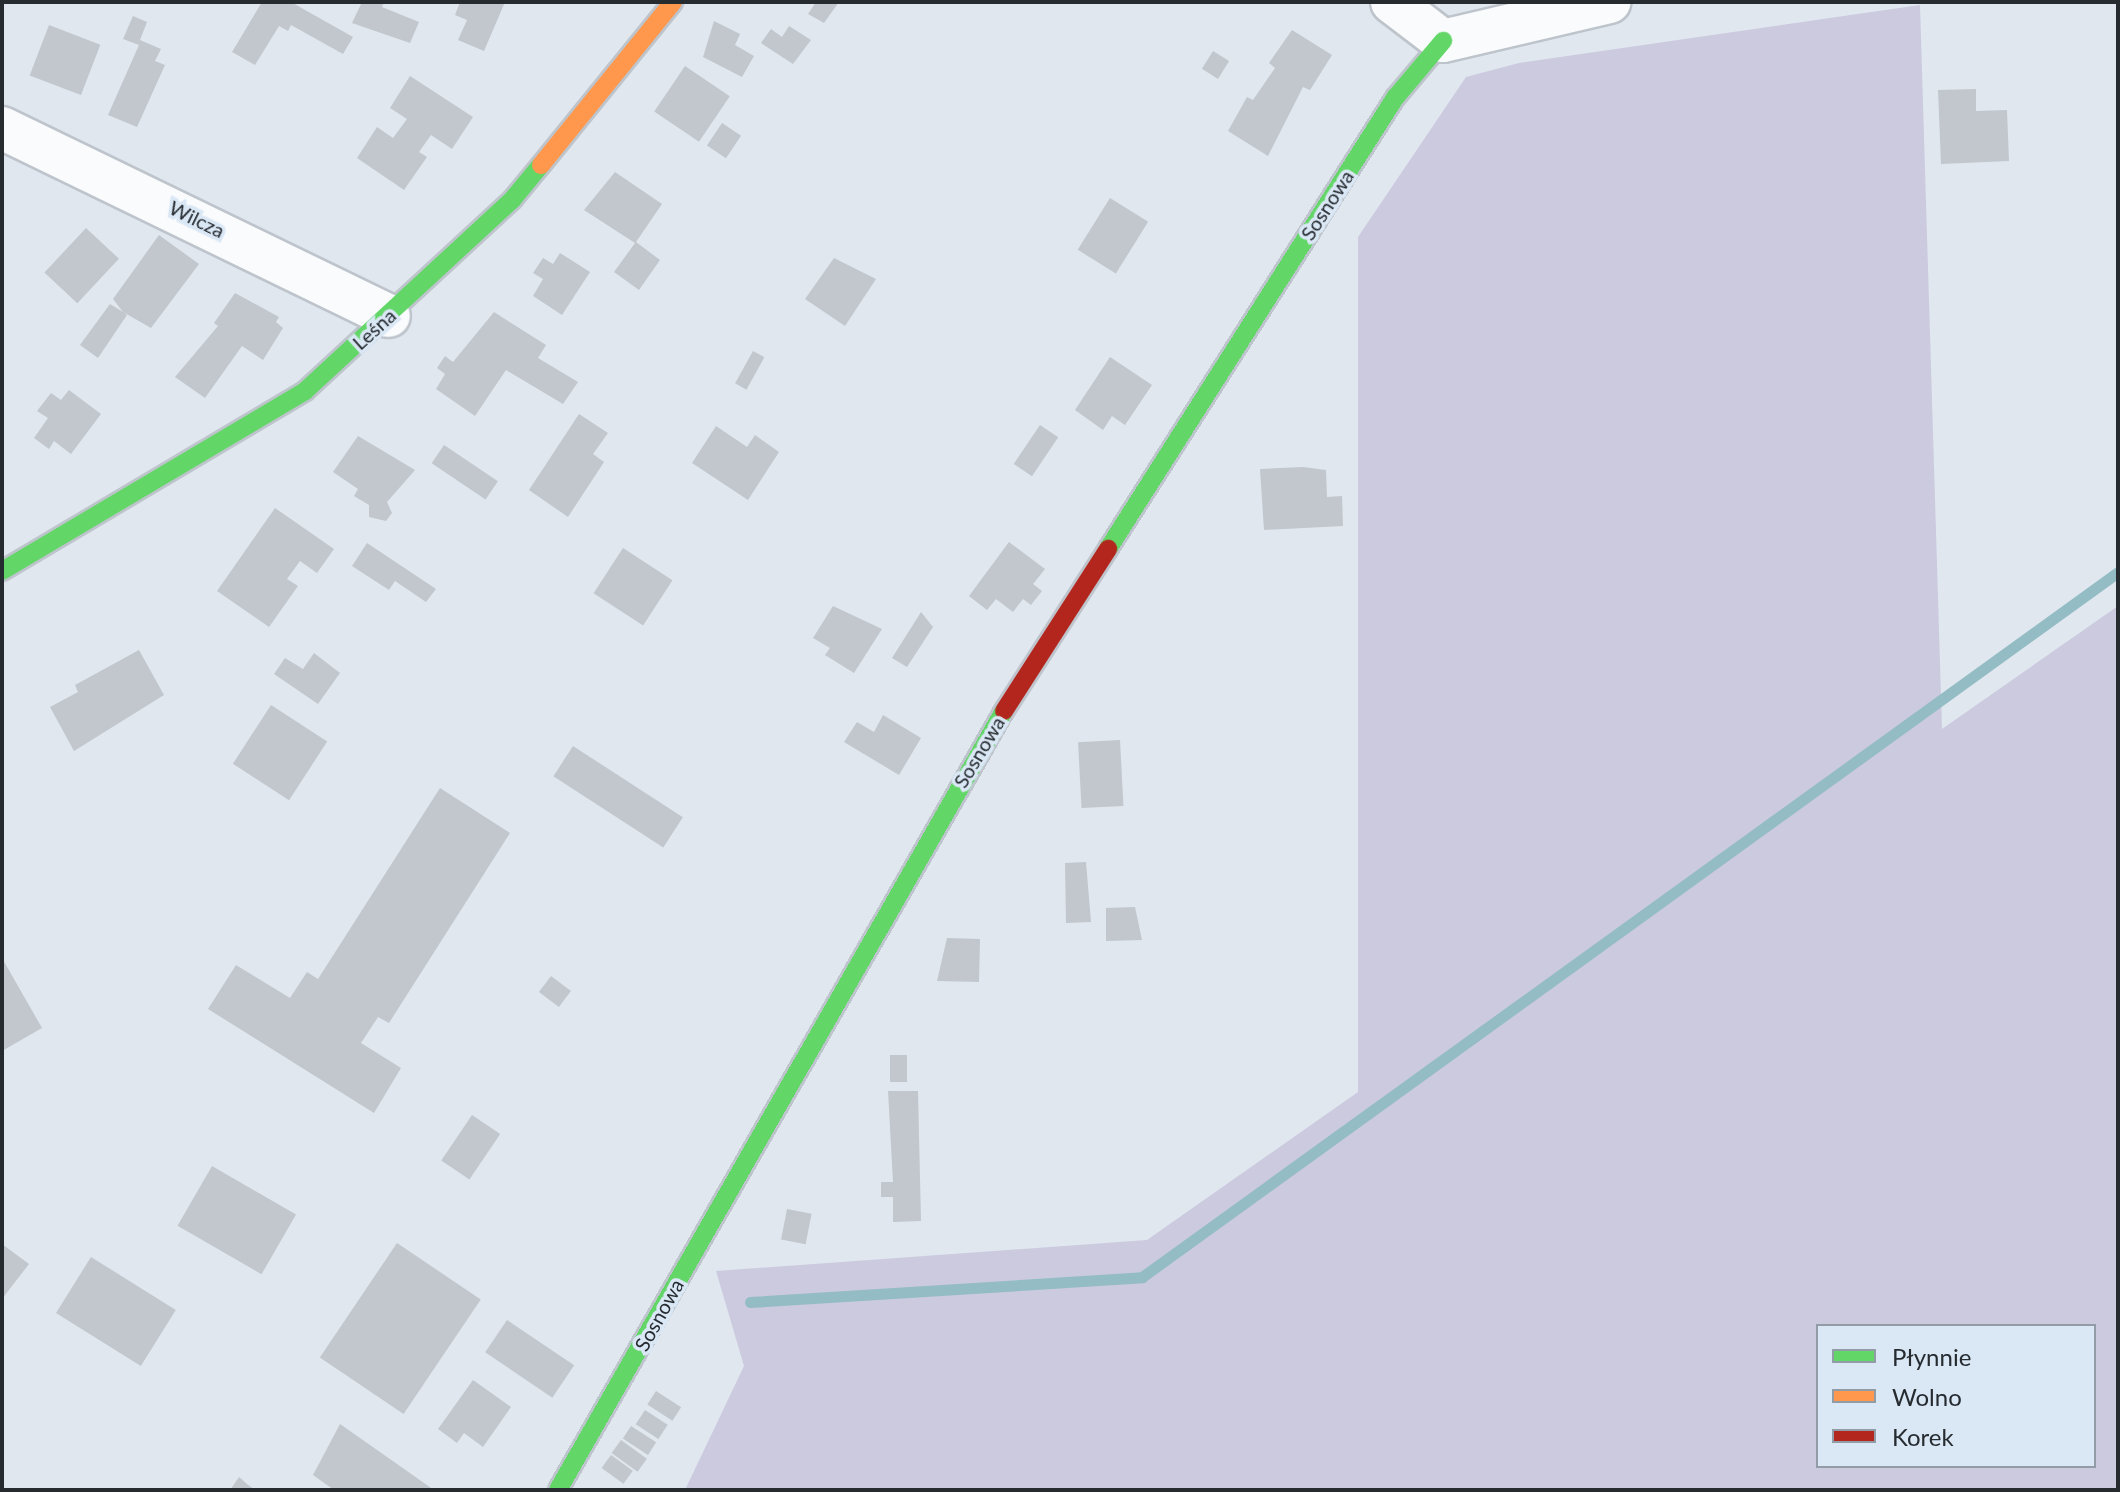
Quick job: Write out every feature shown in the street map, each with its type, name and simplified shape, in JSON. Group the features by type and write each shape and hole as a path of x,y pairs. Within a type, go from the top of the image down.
{"street":[{"name":"Leśna","path":"2,571 305,391 512,200 673,2"},
{"path":"1392,2 1443,41 1609,2"},
{"name":"Sosnowa","path":"558,1490 969,766 1395,98 1443,41"},
{"name":"Wilcza","path":"2,128 389,316"}],"shaded area":[{"path":"1920,5 1942,729 2118,606 2118,1490 685,1490 744,1366 716,1271 1147,1240 1358,1092 1358,237 1466,77 1519,63"}],"building":[{"path":"262,2 291,2 353,37 343,54 291,25 288,31 279,26 255,65 232,52"},
{"path":"362,2 384,2 382,7 419,22 410,43 352,23"},
{"path":"460,2 505,2 484,51 458,40 467,20 455,15"},
{"path":"816,2 839,2 824,23 808,14"},
{"path":"133,16 147,22 140,40 161,49 155,61 165,65 137,127 108,115 139,45 123,39"},
{"path":"714,21 740,34 735,45 754,56 742,77 703,57"},
{"path":"49,25 100,45 81,95 30,75"},
{"path":"789,26 811,40 793,64 761,43 771,29 782,37"},
{"path":"1292,30 1332,55 1310,90 1303,87 1268,156 1228,131 1247,97 1253,100 1275,68 1269,63"},
{"path":"1213,51 1229,61 1218,79 1202,69"},
{"path":"685,66 730,96 699,142 654,112"},
{"path":"410,76 473,117 452,149 431,135 419,152 427,157 404,190 357,158 377,127 393,138 407,119 390,108"},
{"path":"1976,89 1976,111 2007,110 2009,161 1941,164 1938,90"},
{"path":"722,123 741,136 726,158 707,145"},
{"path":"615,172 662,204 636,242 660,260 639,290 614,272 635,243 584,210"},
{"path":"1110,198 1148,222 1116,274 1078,250"},
{"path":"86,228 119,259 77,303 44,273"},
{"path":"159,235 199,264 151,328 123,312 113,299"},
{"path":"560,253 590,272 562,315 533,296 543,279 533,273 543,258 553,264"},
{"path":"834,258 876,279 845,326 805,299"},
{"path":"235,293 279,317 276,322 283,328 263,360 242,346 205,398 175,377 218,326 214,323"},
{"path":"110,304 127,315 98,358 80,345"},
{"path":"494,312 546,345 538,358 578,382 563,404 506,370 475,416 436,389 445,374 437,368 445,356 453,362"},
{"path":"753,351 764,357 746,390 735,383"},
{"path":"1110,357 1152,385 1125,425 1112,416 1103,430 1075,410"},
{"path":"69,390 101,414 71,454 54,441 49,449 34,438 48,418 37,411 51,393 61,400"},
{"path":"579,414 608,433 593,454 604,462 568,517 529,490"},
{"path":"1040,425 1058,437 1032,476 1014,464"},
{"path":"716,426 747,447 755,435 779,452 748,500 692,463"},
{"path":"358,436 415,470 387,502 392,513 386,521 369,517 369,505 354,496 358,489 333,472"},
{"path":"444,445 498,481 486,500 432,463"},
{"path":"1303,467 1326,470 1327,497 1342,496 1343,526 1264,530 1260,469"},
{"path":"275,508 334,549 317,573 300,561 287,579 298,586 269,627 217,591"},
{"path":"1009,542 1045,569 1033,584 1042,591 1031,605 1023,599 1013,612 996,599 987,610 969,596"},
{"path":"367,543 436,589 426,602 395,581 389,590 352,566"},
{"path":"623,548 672,580 643,625 594,593"},
{"path":"833,606 882,629 854,673 825,655 830,648 813,638"},
{"path":"921,612 933,627 907,667 892,658"},
{"path":"139,650 164,695 74,751 50,707 78,692 75,685"},
{"path":"314,653 340,673 318,704 274,674 285,658 303,669"},
{"path":"271,705 327,741 289,800 233,764"},
{"path":"883,715 921,738 899,775 844,742 857,722 874,732"},
{"path":"1120,740 1123,806 1082,808 1078,742"},
{"path":"573,746 683,817 663,848 553,776"},
{"path":"440,788 510,833 389,1023 378,1017 361,1043 401,1068 374,1113 208,1009 236,965 290,998 307,972 318,979"},
{"path":"1086,862 1091,922 1066,923 1065,863"},
{"path":"1135,907 1142,940 1106,941 1106,908"},
{"path":"947,938 980,939 979,982 937,981"},
{"path":"2,958 42,1028 2,1051"},
{"path":"551,976 571,991 559,1007 539,992"},
{"path":"890,1055 907,1055 907,1082 890,1082"},
{"path":"888,1091 918,1091 921,1221 893,1222 893,1197 881,1197 881,1182 893,1182"},
{"path":"472,1115 500,1134 469,1180 441,1161"},
{"path":"212,1166 296,1214 262,1274 178,1226"},
{"path":"787,1209 812,1214 806,1244 781,1239"},
{"path":"397,1243 481,1299 404,1414 320,1357"},
{"path":"2,1244 29,1264 2,1299"},
{"path":"91,1257 176,1310 141,1366 56,1313"},
{"path":"507,1320 574,1365 552,1398 485,1352"},
{"path":"473,1380 511,1407 483,1447 464,1433 457,1443 438,1429"},
{"path":"656,1391 681,1407 672,1421 647,1404"},
{"path":"645,1410 668,1425 658,1439 636,1424"},
{"path":"340,1424 434,1490 334,1490 313,1475"},
{"path":"631,1426 656,1442 648,1455 623,1439"},
{"path":"621,1440 647,1459 637,1472 612,1453"},
{"path":"611,1455 633,1471 623,1484 602,1468"},
{"path":"239,1477 247,1484 255,1490 230,1490"}],"waterway":[{"path":"750,1302 1142,1277 2118,572"}],"traffic: fast":[{"path":"1108,549 1395,98 1443,41"},
{"path":"2,571 305,391 512,200 541,165"},
{"path":"558,1490 1004,711"}],"traffic: slow":[{"path":"541,165 673,2"}],"traffic: jam":[{"path":"1004,711 1108,549"}]}
